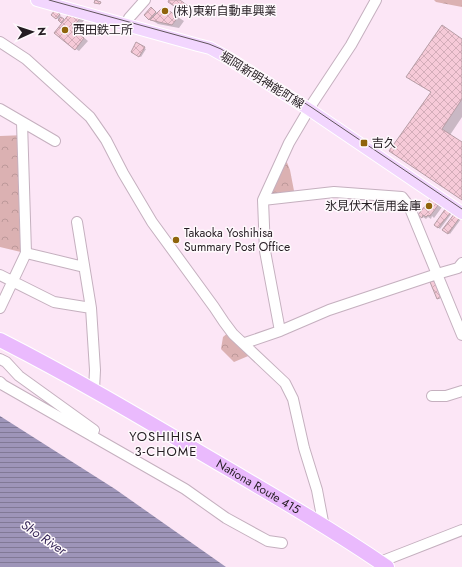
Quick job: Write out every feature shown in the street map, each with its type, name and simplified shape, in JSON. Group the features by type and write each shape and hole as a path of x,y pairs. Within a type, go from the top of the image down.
{"highway":[{"name":"Nationa Route 415","path":"0,340 94,390 324,526 384,564"}],"main road":[{"name":"堀岡新明神能町線","path":"37,0 210,48 311,107 462,204"},
{"name":"堀岡新明神能町線","path":"64,0 224,46 462,213"}],"street":[{"path":"129,18 145,0"},
{"path":"280,331 265,251 263,200 289,143 348,49 376,0"},
{"path":"0,42 26,59 90,117 106,140 123,173 152,222 224,322 233,334 285,383 293,399 324,526"},
{"path":"0,109 55,141"},
{"path":"0,308 26,253 22,122"},
{"path":"263,200 334,192 402,197 409,206 462,335"},
{"path":"77,222 91,308 95,370 94,390"},
{"path":"26,253 84,267"},
{"path":"244,343 280,331 329,310 461,267"},
{"path":"0,275 54,302 91,308"},
{"path":"0,348 8,351 17,348"},
{"path":"0,359 6,362 19,376 94,430 92,436"},
{"path":"0,382 185,489 226,518 268,541 282,544"},
{"path":"432,396 446,396 462,391"},
{"path":"384,564 462,530"}],"green space":[{"path":"434,0 462,0 462,7 436,2"},
{"path":"26,135 25,253 0,247 0,136"},
{"path":"284,155 290,170 295,196 263,200"},
{"path":"230,331 253,354 234,362 221,349 223,337"}],"water":[{"name":"Sho River","path":"0,416 115,489 226,567 0,567"}],"building":[{"path":"95,0 101,2 100,4 94,3"},
{"path":"169,0 180,0 192,9 188,15 168,2"},
{"path":"151,7 156,12 149,20 144,15"},
{"name":"(株)東新自動車興業","path":"163,7 178,17 172,25 150,20"},
{"path":"55,10 60,14 56,19 51,15"},
{"name":"西田鉄工所","path":"70,13 82,16 72,28 84,38 75,50 54,33"},
{"path":"61,17 64,19 61,23 58,20"},
{"path":"442,25 462,39 462,99 442,129 462,142 462,200 389,151 431,92 406,77"},
{"path":"136,42 145,47 139,57 131,52"},
{"path":"431,198 439,204 430,216 428,215 426,217 423,215 422,218 418,215"},
{"path":"446,208 451,212 438,228 434,225"},
{"path":"455,213 460,217 448,234 442,230"},
{"path":"436,280 442,297 437,299 430,282"}],"tram line":[{"path":"49,0 209,44 221,49 311,107 462,209"}],"place":[{"name":"(株)東新自動車興業","path":"165,11"},
{"name":"西田鉄工所","path":"65,30"},
{"name":"吉久","path":"364,143"},
{"name":"氷見伏木信用金庫","path":"429,206"},
{"name":"Takaoka Yoshihisa Summary Post Office","path":"176,240"}],"district":[{"name":"YOSHIHISA 3-CHOME","path":"166,444"}]}
